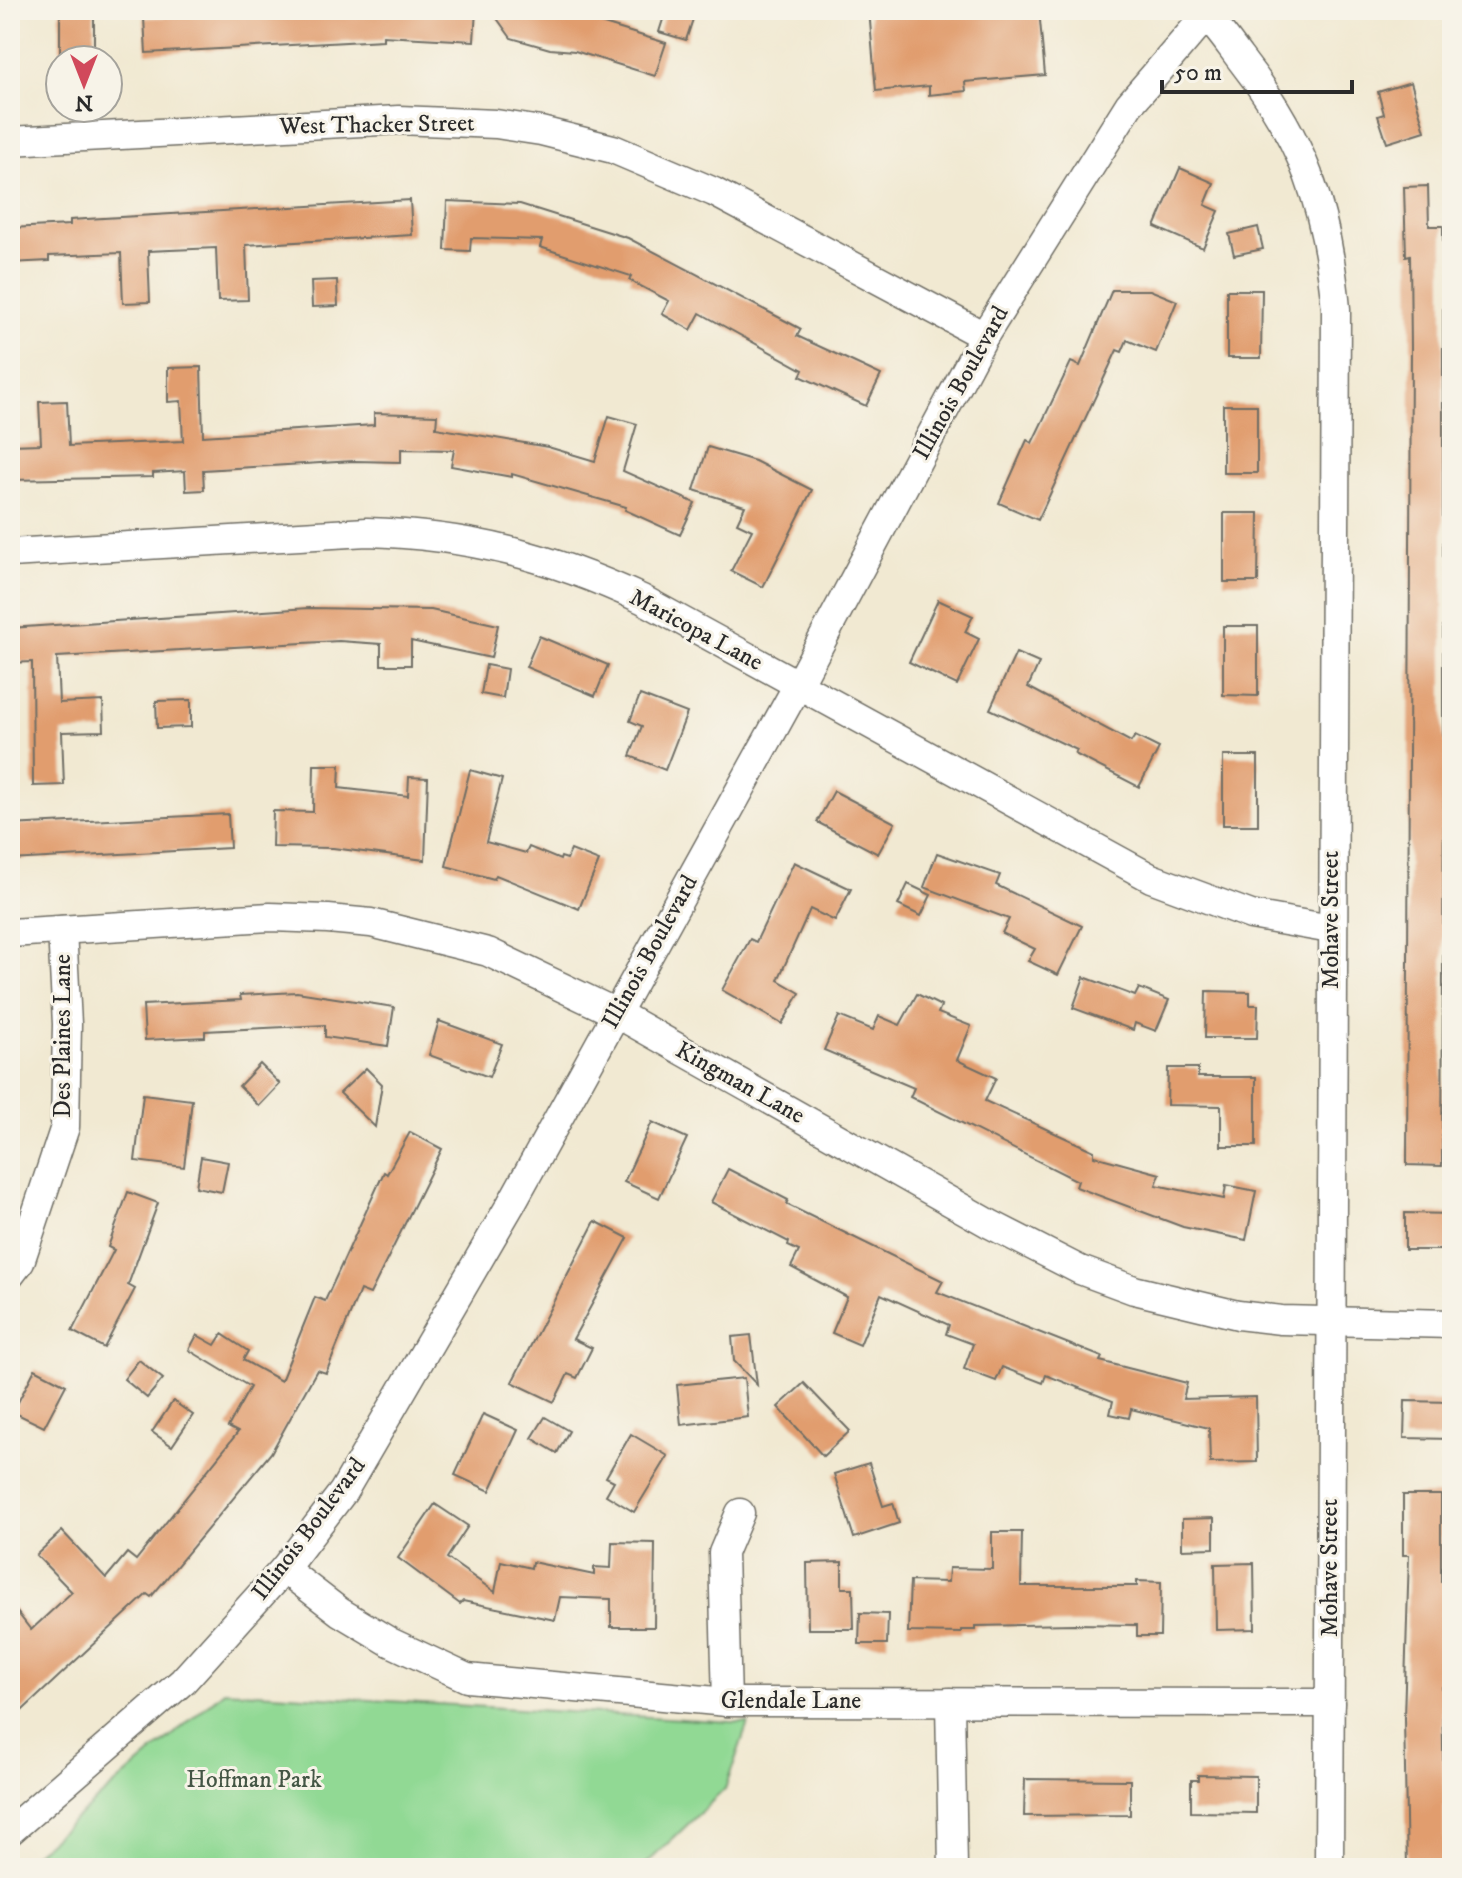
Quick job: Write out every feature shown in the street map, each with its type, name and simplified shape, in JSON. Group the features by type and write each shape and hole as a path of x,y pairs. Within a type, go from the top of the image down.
{"street":[{"name":"Illinois Boulevard","path":"10,1831 183,1681 284,1569 343,1492 398,1403 798,685 984,336 1129,105 1206,12"},
{"name":"Mohave Street","path":"1206,12 1285,119 1317,193 1332,267 1336,386 1331,929 1329,1868"},
{"name":"West Thacker Street","path":"10,141 399,120 496,124 541,131 613,149 714,192 984,336"},
{"name":"Maricopa Lane","path":"10,553 367,532 457,538 537,557 605,582 1151,878 1251,915 1331,929"},
{"name":"Kingman Lane","path":"10,933 270,917 371,923 488,952 616,1013 990,1224 1080,1270 1134,1290 1224,1313 1331,1323 1452,1324"},
{"name":"Des Plaines Lane","path":"10,1275 20,1262 65,1127 68,1048 62,930"},
{"path":"727,1702 723,1553 740,1513"},
{"name":"Glendale Lane","path":"284,1569 353,1619 467,1678 727,1702 1330,1703"},
{"path":"950,1702 953,1868"}],"green space":[{"name":"Hoffman Park","path":"224,1691 748,1723 725,1789 642,1868 18,1868"}],"building":[{"path":"60,10 94,10 94,44 60,44"},
{"path":"300,10 476,10 474,41 383,36 383,40 146,53 144,18"},
{"path":"491,10 583,10 581,17 666,43 655,76 575,51 550,49 511,38"},
{"path":"666,10 696,10 686,40 659,32"},
{"path":"869,10 1039,10 1045,75 965,82 966,91 929,95 929,86 876,91"},
{"path":"1411,82 1425,131 1387,143 1378,116 1384,114 1378,92"},
{"path":"1180,168 1214,183 1205,205 1219,211 1203,248 1155,227"},
{"path":"1428,186 1429,226 1443,226 1443,733 1445,744 1452,744 1452,784 1444,784 1442,1166 1407,1165 1411,349 1410,255 1406,256 1404,187"},
{"path":"410,200 412,235 246,245 248,300 218,301 216,248 148,251 150,302 123,303 121,253 49,256 49,261 10,263 10,228 70,225 70,220"},
{"path":"447,201 520,204 628,238 801,329 797,336 881,375 866,406 800,376 803,370 700,313 691,330 662,314 669,301 629,280 631,276 540,247 542,240 471,238 470,251 445,250"},
{"path":"1258,227 1263,249 1234,255 1229,234"},
{"path":"337,280 338,306 312,307 311,281"},
{"path":"1112,290 1150,290 1177,301 1156,352 1127,340 1122,352 1117,350 1038,520 999,503 1027,440 1032,443 1071,362 1080,366"},
{"path":"1227,290 1262,290 1261,358 1227,358"},
{"path":"201,367 203,436 374,425 374,413 437,415 436,428 548,447 595,461 609,416 637,424 623,471 695,503 680,535 625,510 626,507 512,474 512,477 451,466 454,450 401,449 401,462 354,461 203,470 204,490 186,491 185,471 153,473 153,477 10,480 10,445 41,444 39,402 67,401 69,446 183,441 181,401 168,402 168,368"},
{"path":"1223,405 1257,405 1257,473 1223,473"},
{"path":"708,447 755,461 812,490 763,587 731,571 752,530 737,523 745,506 694,490"},
{"path":"1224,513 1259,513 1258,582 1224,582"},
{"path":"938,600 973,616 965,632 979,639 957,685 909,662"},
{"path":"309,608 431,610 498,625 491,658 411,641 411,665 381,665 381,644 339,641 57,657 59,703 103,701 104,731 62,732 64,785 33,786 32,662 10,663 10,628"},
{"path":"1223,626 1258,626 1258,696 1223,695"},
{"path":"539,636 608,665 595,696 526,667"},
{"path":"1016,653 1039,663 1028,687 1131,742 1135,736 1159,748 1139,787 1075,754 1077,750 990,709"},
{"path":"486,665 507,669 503,698 481,694"},
{"path":"640,695 687,713 665,770 630,756 642,726 630,721"},
{"path":"191,700 191,727 157,728 156,701"},
{"path":"1223,756 1258,756 1258,825 1223,825"},
{"path":"314,765 340,765 339,788 408,796 409,777 428,778 425,860 333,848 272,847 273,811 313,812"},
{"path":"470,770 502,779 486,842 526,853 529,847 560,860 561,857 567,859 571,850 599,861 579,909 496,875 494,879 446,866"},
{"path":"834,791 895,823 878,854 817,822"},
{"path":"228,814 230,848 10,860 10,825"},
{"path":"937,853 1000,875 996,885 1082,926 1058,975 1028,961 1035,949 1002,933 1009,919 924,887"},
{"path":"794,862 851,889 835,921 810,909 778,980 800,993 782,1024 722,990 750,939 756,942"},
{"path":"908,884 931,895 921,916 898,905"},
{"path":"1084,977 1135,996 1139,988 1169,1000 1156,1031 1135,1023 1133,1030 1073,1008"},
{"path":"1206,991 1250,992 1250,1005 1258,1005 1257,1038 1205,1038"},
{"path":"297,992 394,1007 388,1046 325,1037 325,1025 205,1031 205,1037 145,1040 143,1005 241,1000 240,995"},
{"path":"917,994 941,1006 938,1013 971,1026 957,1060 996,1078 985,1101 1094,1151 1094,1156 1160,1174 1156,1185 1224,1199 1226,1185 1256,1191 1246,1240 1183,1227 1076,1187 1078,1181 910,1097 914,1088 824,1050 839,1016 873,1030 879,1016 900,1025"},
{"path":"439,1021 502,1044 489,1077 429,1055"},
{"path":"260,1064 280,1084 259,1106 239,1086"},
{"path":"366,1068 382,1084 375,1127 340,1093"},
{"path":"1168,1068 1198,1068 1198,1077 1256,1077 1256,1146 1221,1146 1221,1106 1167,1105"},
{"path":"143,1094 192,1100 184,1167 135,1161"},
{"path":"652,1122 687,1138 659,1198 624,1182"},
{"path":"410,1132 442,1149 370,1294 360,1290 326,1373 317,1370 271,1453 151,1597 147,1594 10,1722 10,1603 31,1630 72,1592 36,1555 62,1531 106,1578 127,1553 136,1560 238,1432 228,1427 250,1387 189,1350 197,1335 215,1345 222,1334 248,1351 243,1360 281,1381 315,1297 325,1301 384,1172 387,1174"},
{"path":"201,1157 228,1162 222,1192 196,1187"},
{"path":"728,1169 788,1200 786,1204 943,1281 937,1292 1102,1357 1100,1361 1187,1383 1183,1399 1256,1397 1257,1462 1210,1463 1209,1428 1131,1409 1129,1418 1110,1414 1113,1401 1046,1375 1043,1383 1002,1367 996,1381 964,1369 973,1344 946,1334 949,1325 881,1294 860,1345 832,1333 847,1297 791,1267 799,1251 788,1246 789,1242 711,1202"},
{"path":"128,1192 158,1203 128,1285 135,1289 104,1348 72,1331 114,1250 108,1247"},
{"path":"1405,1213 1452,1214 1452,1250 1405,1250"},
{"path":"595,1221 628,1238 573,1339 592,1348 577,1378 568,1374 554,1402 512,1382"},
{"path":"751,1335 757,1385 734,1361 732,1337"},
{"path":"139,1360 163,1379 147,1398 124,1379"},
{"path":"35,1369 66,1385 44,1427 13,1412"},
{"path":"744,1378 748,1417 681,1425 677,1385"},
{"path":"804,1383 850,1431 823,1456 778,1407"},
{"path":"173,1401 193,1415 172,1446 152,1432"},
{"path":"1405,1401 1452,1402 1452,1439 1404,1438"},
{"path":"483,1414 518,1430 490,1491 455,1475"},
{"path":"545,1417 569,1431 557,1453 532,1438"},
{"path":"631,1434 668,1456 634,1512 606,1495 614,1481 606,1477"},
{"path":"869,1463 883,1506 893,1503 899,1523 854,1538 834,1474"},
{"path":"1403,1495 1441,1495 1441,1581 1447,1581 1447,1687 1442,1687 1445,1867 1440,1868 1407,1868 1404,1718 1409,1555 1403,1555"},
{"path":"435,1504 468,1526 447,1558 495,1592 501,1561 531,1568 532,1562 594,1575 594,1567 611,1568 612,1542 655,1543 654,1627 611,1627 611,1599 560,1597 555,1620 463,1601 460,1604 398,1558"},
{"path":"1214,1518 1214,1548 1182,1549 1182,1519"},
{"path":"992,1532 1022,1532 1021,1586 1137,1586 1137,1581 1161,1582 1160,1636 1137,1636 1137,1625 1075,1624 975,1626 975,1630 961,1630 961,1633 908,1632 910,1581 948,1582 949,1568 992,1569"},
{"path":"842,1562 842,1588 853,1588 854,1629 808,1629 807,1563"},
{"path":"1254,1563 1255,1629 1216,1630 1215,1564"},
{"path":"860,1613 888,1614 887,1644 859,1644"},
{"path":"1198,1775 1256,1776 1256,1813 1191,1812 1191,1780 1198,1780"},
{"path":"1025,1779 1130,1780 1130,1815 1024,1816"}]}
